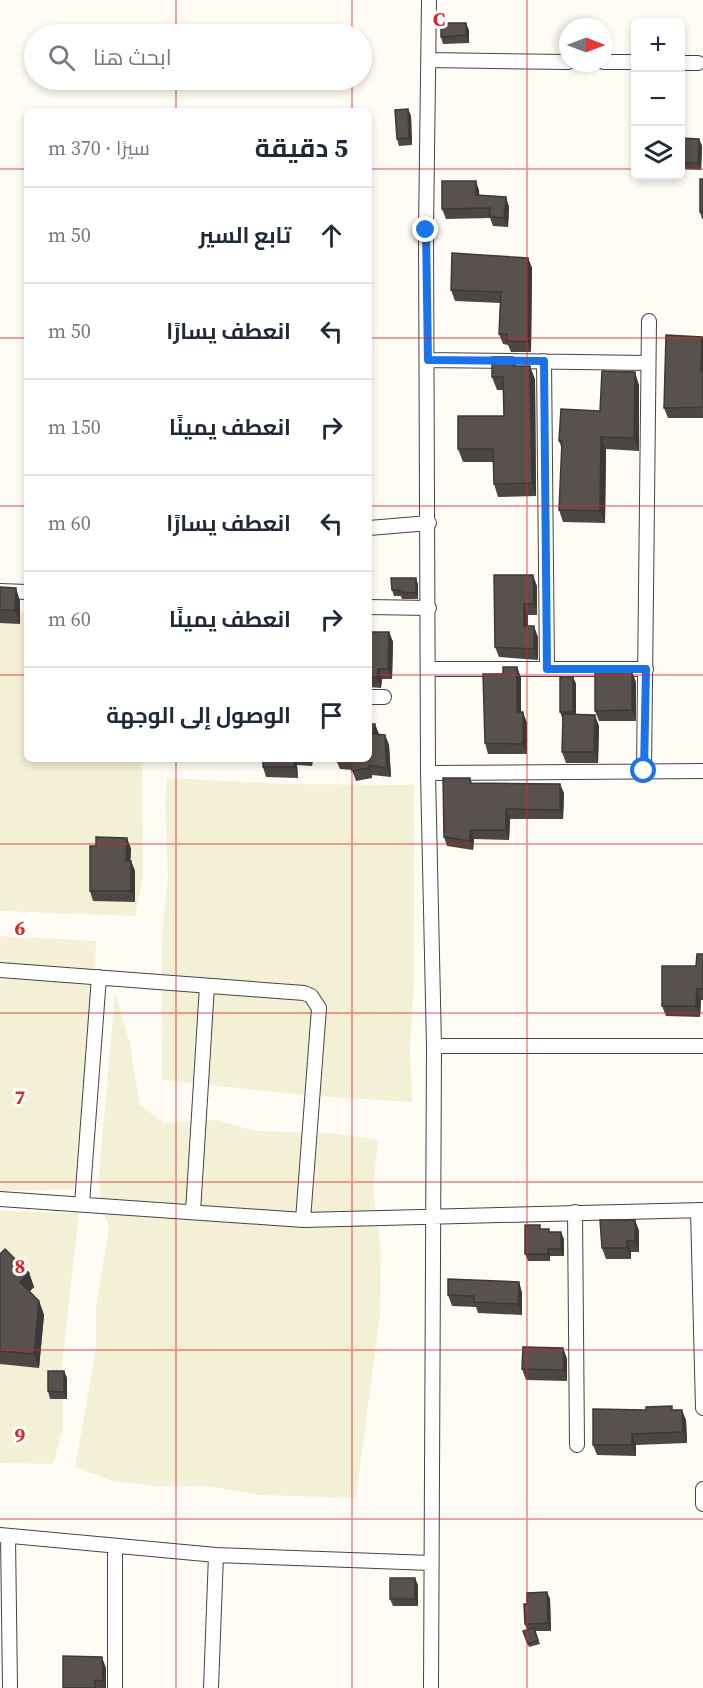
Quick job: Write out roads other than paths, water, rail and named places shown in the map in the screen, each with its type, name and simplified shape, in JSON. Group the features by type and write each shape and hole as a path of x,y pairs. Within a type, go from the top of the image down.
{"street":[{"path":"429,0 428,773 434,1046 431,1688"},
{"path":"429,60 559,62"},
{"path":"613,62 631,62"},
{"path":"685,63 698,63"},
{"path":"644,771 649,321"},
{"path":"428,360 647,363"},
{"path":"544,361 547,669"},
{"path":"372,528 429,523"},
{"path":"0,591 24,592"},
{"path":"372,607 429,608"},
{"path":"429,669 646,669"},
{"path":"372,697 384,697"},
{"path":"428,773 703,771"},
{"path":"0,970 304,993 316,1001 319,1008 303,1220"},
{"path":"82,1204 99,977"},
{"path":"192,1212 207,986"},
{"path":"434,1046 703,1046"},
{"path":"0,1199 303,1220 700,1210 703,1408"},
{"path":"575,1212 577,1445"},
{"path":"703,1489 703,1504"},
{"path":"10,1688 4,1535 216,1555 431,1563"},
{"path":"115,1546 115,1688"},
{"path":"211,1688 216,1555"}]}
